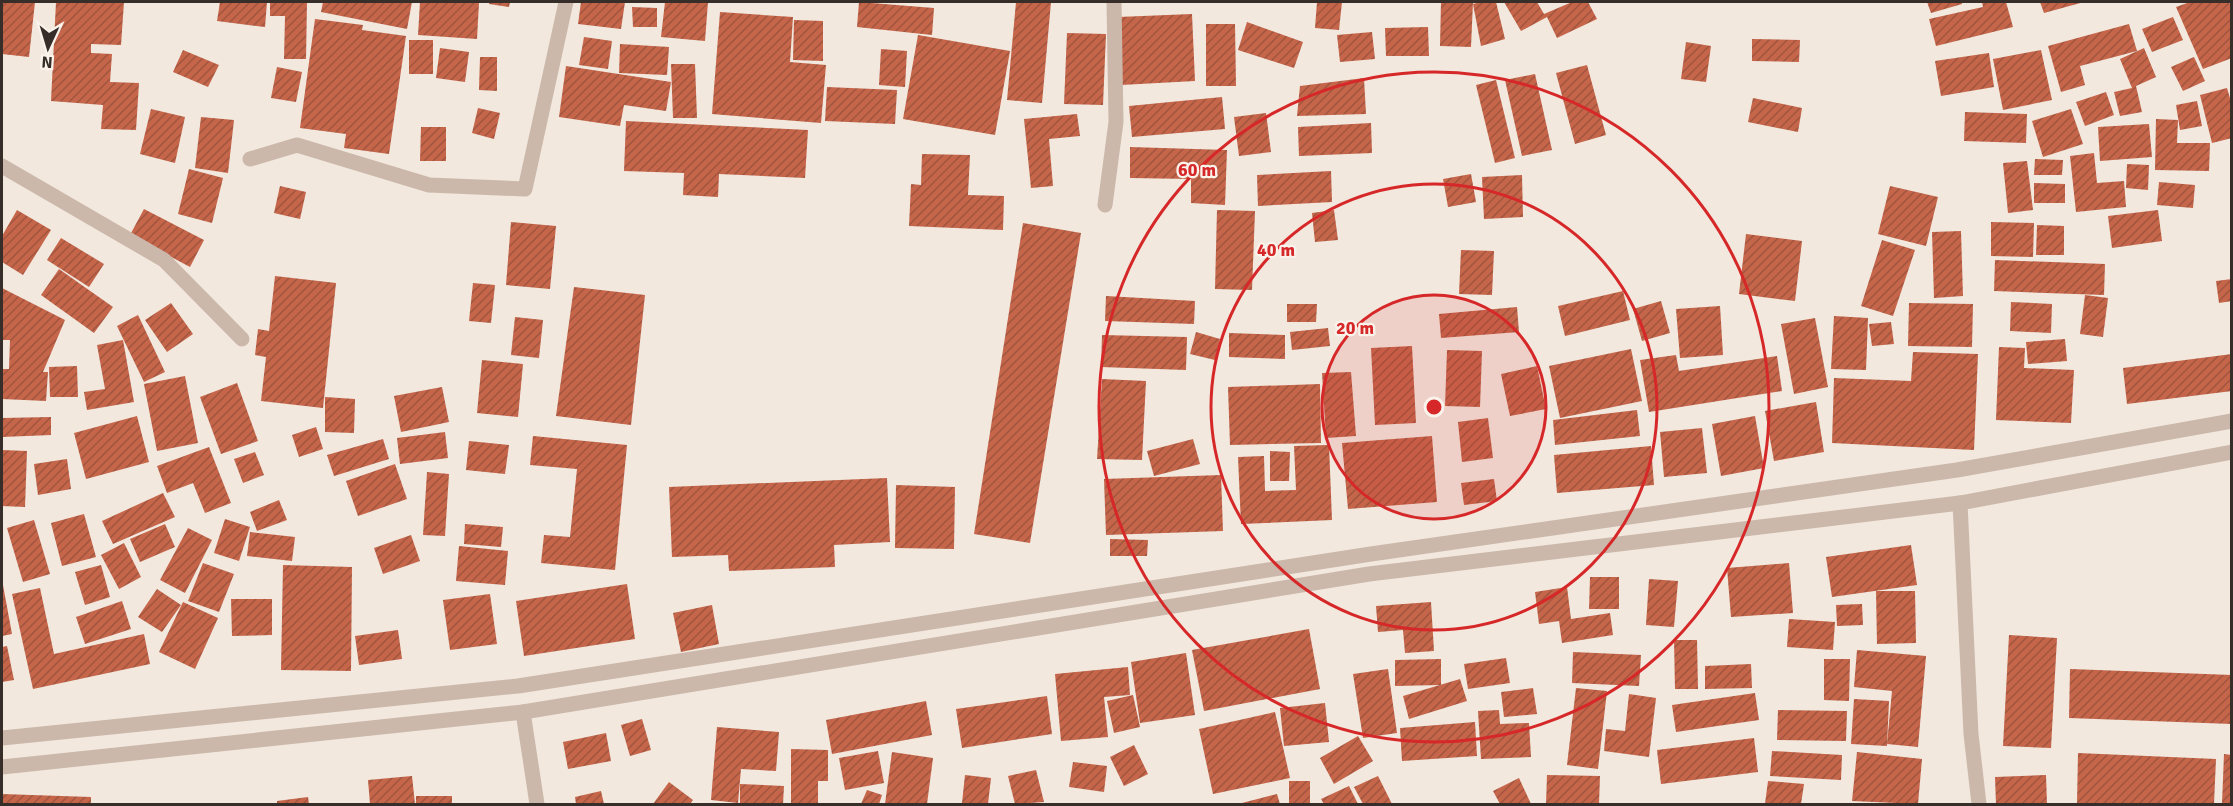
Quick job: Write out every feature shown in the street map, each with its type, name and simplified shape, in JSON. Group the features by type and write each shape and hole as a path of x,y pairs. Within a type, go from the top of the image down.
{"street":[{"path":"250,159 297,145 429,185 525,189 566,2"},
{"path":"1105,206 1116,122 1114,2"},
{"path":"2,166 164,260 242,339"},
{"path":"2,738 143,726 529,684 1371,554 1957,470 2232,421"},
{"path":"2,767 523,712 1369,574 1960,503 2232,452"},
{"path":"1960,503 1971,734 1979,804"},
{"path":"523,712 537,804"}],"building":[{"path":"2,2 35,2 29,57 2,54"},
{"path":"56,2 124,2 121,45 91,44 91,53 112,54 110,82 139,83 136,130 101,129 103,105 51,101"},
{"path":"220,2 267,2 265,27 217,21"},
{"path":"270,2 307,2 306,59 284,59 285,16 270,16"},
{"path":"323,2 412,2 407,29 321,12"},
{"path":"420,2 479,3 477,39 418,35"},
{"path":"489,2 510,2 509,7 489,4"},
{"path":"581,2 625,2 621,29 578,24"},
{"path":"665,2 708,2 705,41 661,37"},
{"path":"859,2 934,8 932,35 857,27"},
{"path":"1016,2 1051,2 1042,103 1007,100"},
{"path":"1317,2 1342,2 1339,30 1315,28"},
{"path":"1441,2 1473,2 1471,47 1440,46"},
{"path":"1496,2 1505,39 1481,46 1473,4"},
{"path":"1504,2 1537,2 1544,14 1572,2 1588,2 1597,19 1557,38 1547,17 1521,31"},
{"path":"1927,2 1962,2 1962,4 1931,13"},
{"path":"1982,2 2006,2 2013,27 1936,46 1929,19 1983,7"},
{"path":"2040,2 2084,2 2044,13"},
{"path":"2190,2 2229,2 2232,8 2232,58 2203,69 2176,7"},
{"path":"632,7 657,8 657,27 633,27"},
{"path":"720,12 793,17 790,62 826,65 821,123 712,114"},
{"path":"1192,14 1195,81 1121,85 1118,17"},
{"path":"2173,17 2183,40 2152,52 2142,29"},
{"path":"315,19 363,25 362,30 406,36 389,154 344,148 346,134 300,128"},
{"path":"794,20 823,21 823,61 793,60"},
{"path":"1247,22 1303,42 1294,68 1238,50"},
{"path":"1206,24 1235,24 1236,86 1206,86"},
{"path":"2129,24 2137,51 2080,66 2085,85 2061,92 2048,46"},
{"path":"1428,27 1429,56 1386,56 1385,28"},
{"path":"1372,32 1375,59 1340,62 1337,35"},
{"path":"1067,33 1106,34 1103,105 1064,104"},
{"path":"918,35 1010,51 995,135 903,119"},
{"path":"584,37 612,41 608,69 579,65"},
{"path":"1752,39 1800,40 1799,62 1752,61"},
{"path":"409,40 433,40 433,74 409,74"},
{"path":"1686,42 1711,46 1706,82 1681,79"},
{"path":"620,44 669,47 667,75 619,73"},
{"path":"440,48 469,52 465,82 436,78"},
{"path":"2144,48 2156,77 2136,86 2142,112 2120,116 2114,92 2132,88 2120,59"},
{"path":"881,49 907,51 905,87 879,85"},
{"path":"183,50 219,65 208,87 173,72"},
{"path":"2041,50 2052,100 2003,110 1993,59"},
{"path":"1989,53 1994,87 1941,96 1935,61"},
{"path":"480,57 497,57 497,91 479,90"},
{"path":"2194,57 2205,81 2183,91 2171,67"},
{"path":"671,64 695,64 697,118 673,118"},
{"path":"1587,65 1606,135 1575,144 1556,73"},
{"path":"566,66 671,82 666,111 624,105 620,126 559,117"},
{"path":"277,67 302,72 296,102 271,98"},
{"path":"1535,74 1552,150 1522,156 1505,80"},
{"path":"1364,78 1366,114 1297,116 1300,86"},
{"path":"1496,80 1515,158 1495,163 1476,85"},
{"path":"827,87 897,90 895,124 825,121"},
{"path":"2227,88 2232,105 2232,138 2212,143 2200,95"},
{"path":"2106,92 2114,115 2085,126 2076,102"},
{"path":"1222,97 1225,129 1132,137 1129,106"},
{"path":"1753,98 1802,108 1798,132 1748,122"},
{"path":"2197,101 2202,126 2180,130 2176,105"},
{"path":"478,108 500,113 494,139 472,133"},
{"path":"151,109 185,117 175,163 140,154"},
{"path":"2071,109 2083,144 2043,157 2032,121"},
{"path":"1965,112 2027,114 2026,143 1964,141"},
{"path":"1266,113 1271,152 1239,156 1234,117"},
{"path":"1077,114 1080,136 1049,139 1053,186 1031,188 1024,119"},
{"path":"201,117 234,120 228,173 195,168"},
{"path":"2156,119 2178,120 2177,143 2210,143 2209,171 2155,170"},
{"path":"626,121 808,130 805,178 719,174 718,197 683,195 684,173 624,171"},
{"path":"1371,123 1372,153 1299,156 1298,127"},
{"path":"2149,124 2152,157 2100,161 2098,127"},
{"path":"421,127 446,127 446,161 420,161"},
{"path":"1130,147 1227,150 1225,205 1191,203 1191,179 1130,178"},
{"path":"2094,153 2097,183 2124,181 2126,207 2076,212 2070,156"},
{"path":"922,154 970,155 968,195 1004,196 1003,230 909,226 911,184 921,185"},
{"path":"2035,159 2063,160 2062,175 2034,175"},
{"path":"2027,161 2033,210 2008,213 2003,163"},
{"path":"2127,164 2149,165 2148,190 2126,188"},
{"path":"189,169 223,178 212,223 178,214"},
{"path":"1331,171 1332,202 1258,206 1257,175"},
{"path":"1471,174 1476,202 1448,207 1443,179"},
{"path":"1522,175 1523,217 1484,219 1482,177"},
{"path":"2159,182 2195,185 2193,208 2157,205"},
{"path":"2034,183 2065,184 2065,203 2034,203"},
{"path":"280,186 306,192 300,219 274,213"},
{"path":"1890,186 1938,197 1926,246 1878,234"},
{"path":"144,209 204,240 190,267 130,235"},
{"path":"17,210 51,230 23,275 2,262 2,236"},
{"path":"1217,210 1255,211 1252,290 1215,289"},
{"path":"1334,210 1338,240 1315,242 1312,213"},
{"path":"2158,210 2162,241 2112,248 2108,216"},
{"path":"511,222 556,226 550,289 506,285"},
{"path":"1991,222 2034,223 2033,257 1991,256"},
{"path":"1023,223 1081,233 1030,543 974,534"},
{"path":"2037,225 2064,226 2064,255 2036,255"},
{"path":"1961,231 1963,296 1934,298 1932,232"},
{"path":"1746,234 1802,241 1795,301 1739,294"},
{"path":"61,238 104,264 89,287 47,260"},
{"path":"1882,240 1915,250 1893,316 1861,306"},
{"path":"1461,250 1494,251 1492,295 1459,294"},
{"path":"1995,260 2105,264 2104,295 1994,291"},
{"path":"59,269 113,307 94,333 41,295"},
{"path":"275,276 336,283 323,408 261,401 266,357 255,355 258,329 269,331"},
{"path":"2232,279 2232,301 2219,303 2216,281"},
{"path":"473,283 495,285 491,323 469,321"},
{"path":"574,287 645,295 631,425 556,416"},
{"path":"2,288 65,320 43,372 48,372 46,401 2,399 2,369 9,369 10,340 2,340"},
{"path":"1623,291 1630,320 1565,336 1558,306"},
{"path":"2085,295 2108,298 2103,337 2080,334"},
{"path":"1106,296 1195,301 1194,324 1105,321"},
{"path":"1661,301 1670,333 1642,341 1633,309"},
{"path":"2011,302 2052,304 2051,333 2010,331"},
{"path":"171,303 193,334 167,352 145,320"},
{"path":"1909,303 1973,304 1972,347 1908,346"},
{"path":"1287,304 1317,304 1316,322 1287,322"},
{"path":"1720,306 1723,355 1680,358 1676,309"},
{"path":"1517,307 1519,332 1441,338 1439,314"},
{"path":"138,315 165,372 144,382 117,326"},
{"path":"1834,316 1868,318 1866,370 1831,369"},
{"path":"515,317 543,320 539,358 511,355"},
{"path":"1815,318 1828,387 1794,394 1781,324"},
{"path":"1891,322 1894,344 1872,346 1869,324"},
{"path":"1328,328 1330,346 1292,350 1290,332"},
{"path":"1196,332 1220,339 1215,360 1190,354"},
{"path":"1229,333 1285,335 1285,359 1229,357"},
{"path":"1102,335 1187,337 1186,370 1101,367"},
{"path":"2065,339 2067,361 2028,364 2026,342"},
{"path":"123,340 134,402 87,410 84,392 105,389 97,345"},
{"path":"1412,346 1416,423 1375,425 1371,348"},
{"path":"1999,347 2025,348 2024,368 2074,370 2071,423 1996,420"},
{"path":"1631,349 1642,401 1560,418 1549,366"},
{"path":"1447,350 1482,351 1480,407 1445,406"},
{"path":"1913,352 1978,354 1974,450 1832,443 1834,378 1911,381"},
{"path":"2232,354 2232,391 2127,404 2123,368"},
{"path":"1676,355 1679,371 1777,356 1782,391 1649,412 1640,360"},
{"path":"482,360 523,364 518,417 477,413"},
{"path":"77,366 78,397 50,397 49,367"},
{"path":"1537,366 1546,409 1510,416 1501,374"},
{"path":"1351,372 1356,436 1326,438 1322,373"},
{"path":"185,376 198,443 157,451 144,384"},
{"path":"1102,379 1146,381 1142,460 1097,459"},
{"path":"237,383 258,441 221,454 200,397"},
{"path":"1320,384 1321,443 1230,445 1228,387"},
{"path":"442,387 449,422 401,432 394,396"},
{"path":"325,397 355,399 354,433 325,432"},
{"path":"1816,402 1824,452 1774,461 1765,411"},
{"path":"1637,410 1640,436 1555,445 1553,420"},
{"path":"137,416 149,462 86,479 74,433"},
{"path":"1755,416 1764,468 1721,476 1712,424"},
{"path":"51,417 51,435 2,437 2,418"},
{"path":"1488,418 1493,458 1462,462 1458,422"},
{"path":"316,427 323,449 299,457 292,435"},
{"path":"1702,428 1707,473 1664,477 1660,432"},
{"path":"445,432 448,458 400,464 397,438"},
{"path":"533,436 627,445 615,570 541,563 544,535 570,537 577,469 530,465"},
{"path":"1432,436 1437,502 1348,509 1342,443"},
{"path":"383,439 389,459 334,476 327,455"},
{"path":"1193,439 1200,464 1154,476 1147,451"},
{"path":"469,441 509,445 505,474 466,470"},
{"path":"1329,445 1332,520 1241,524 1238,457 1264,456 1265,491 1296,490 1294,446"},
{"path":"1651,446 1654,485 1557,493 1554,455"},
{"path":"209,447 231,503 205,513 193,483 167,493 157,466"},
{"path":"2,450 27,451 25,507 2,506"},
{"path":"1270,451 1290,452 1289,481 1270,481"},
{"path":"255,452 264,475 243,483 234,459"},
{"path":"67,459 71,489 38,495 34,464"},
{"path":"395,464 407,499 358,516 346,481"},
{"path":"427,472 449,474 445,536 423,535"},
{"path":"1221,475 1223,531 1106,535 1104,479"},
{"path":"887,478 890,542 834,545 835,567 729,571 728,555 672,557 669,487"},
{"path":"1494,479 1497,501 1464,505 1461,483"},
{"path":"896,485 955,487 954,549 895,548"},
{"path":"163,493 175,517 113,544 102,521"},
{"path":"279,500 287,520 257,531 250,512"},
{"path":"84,514 96,557 62,566 51,523"},
{"path":"225,519 250,527 239,561 214,553"},
{"path":"34,520 50,574 23,582 7,528"},
{"path":"165,524 175,547 140,562 130,539"},
{"path":"465,524 503,527 501,547 464,544"},
{"path":"188,528 212,540 185,593 160,580"},
{"path":"250,532 295,537 292,561 247,556"},
{"path":"411,535 420,561 383,574 374,548"},
{"path":"1110,539 1148,540 1147,556 1110,556"},
{"path":"124,543 141,577 119,589 101,555"},
{"path":"1911,545 1917,585 1832,597 1826,557"},
{"path":"459,546 508,551 505,585 456,581"},
{"path":"203,563 234,574 219,612 188,601"},
{"path":"1789,563 1793,613 1731,617 1727,568"},
{"path":"101,565 110,597 85,605 75,572"},
{"path":"283,565 352,567 351,671 281,670"},
{"path":"1590,577 1619,577 1619,609 1589,609"},
{"path":"1649,579 1678,581 1674,627 1646,625"},
{"path":"627,584 635,639 524,656 516,601"},
{"path":"2,586 12,634 2,636"},
{"path":"1567,587 1571,619 1610,613 1613,635 1562,643 1559,621 1539,624 1535,592"},
{"path":"40,588 54,654 144,634 150,664 33,689 12,594"},
{"path":"157,589 181,605 162,632 138,617"},
{"path":"1876,591 1915,591 1916,643 1877,644"},
{"path":"490,594 497,644 450,650 443,600"},
{"path":"231,599 272,599 272,635 232,636"},
{"path":"122,601 131,629 85,644 76,617"},
{"path":"183,602 218,618 195,669 159,652"},
{"path":"1431,602 1434,651 1405,653 1403,630 1378,632 1376,606"},
{"path":"1862,604 1863,625 1837,626 1836,605"},
{"path":"712,605 719,644 681,652 673,613"},
{"path":"1789,619 1835,622 1833,650 1787,647"},
{"path":"1309,629 1320,689 1204,711 1192,650"},
{"path":"398,630 402,659 359,665 355,636"},
{"path":"2009,635 2057,638 2051,748 2003,746"},
{"path":"1674,640 1697,640 1698,689 1675,689"},
{"path":"7,646 14,680 2,682 2,647"},
{"path":"1857,650 1926,656 1918,747 1887,744 1892,691 1854,687"},
{"path":"1573,652 1641,655 1639,686 1572,683"},
{"path":"1186,653 1195,715 1140,723 1131,662"},
{"path":"1506,658 1510,683 1468,689 1464,664"},
{"path":"1441,659 1441,685 1395,686 1395,660"},
{"path":"1824,659 1850,659 1849,701 1824,700"},
{"path":"1751,664 1752,688 1705,689 1705,666"},
{"path":"1128,667 1130,695 1104,697 1108,737 1061,741 1055,674"},
{"path":"1388,669 1397,733 1363,738 1353,674"},
{"path":"2070,669 2232,675 2232,724 2069,718"},
{"path":"1460,679 1467,701 1409,719 1403,696"},
{"path":"1533,688 1537,714 1504,717 1501,692"},
{"path":"1576,688 1607,691 1598,769 1567,765"},
{"path":"1755,693 1759,720 1676,732 1672,705"},
{"path":"1629,694 1656,698 1649,757 1604,751 1606,729 1625,731"},
{"path":"1133,695 1140,727 1114,733 1107,701"},
{"path":"1047,696 1052,734 962,748 956,709"},
{"path":"1854,699 1889,701 1887,746 1851,744"},
{"path":"926,701 932,735 832,754 826,720"},
{"path":"1325,703 1329,742 1284,746 1280,708"},
{"path":"1499,710 1500,724 1529,723 1531,757 1481,759 1478,711"},
{"path":"1778,710 1847,711 1846,741 1777,740"},
{"path":"1275,712 1290,778 1213,794 1199,729"},
{"path":"642,719 651,750 630,756 621,725"},
{"path":"1475,722 1477,756 1402,761 1400,728"},
{"path":"717,727 779,732 776,771 741,769 738,803 711,800"},
{"path":"606,733 611,761 568,769 563,742"},
{"path":"1358,736 1373,761 1334,784 1320,758"},
{"path":"1754,738 1758,772 1661,784 1657,750"},
{"path":"1134,745 1148,774 1124,786 1110,757"},
{"path":"791,749 828,750 828,781 818,781 818,804 791,804"},
{"path":"878,751 884,783 845,790 839,758"},
{"path":"1772,751 1842,755 1841,780 1770,776"},
{"path":"892,752 933,758 927,804 885,804"},
{"path":"1857,752 1922,759 1918,804 1852,801"},
{"path":"2078,753 2216,759 2214,804 2077,804"},
{"path":"2224,754 2232,755 2232,804 2222,804"},
{"path":"1073,762 1107,766 1104,792 1069,787"},
{"path":"1036,770 1044,802 1015,804 1008,776"},
{"path":"965,775 991,778 988,804 962,803"},
{"path":"1547,775 1600,776 1599,804 1546,804"},
{"path":"2046,775 2047,804 1996,804 1995,777"},
{"path":"412,776 415,804 370,804 368,780"},
{"path":"1378,776 1392,804 1363,804 1354,787"},
{"path":"1519,778 1531,804 1500,804 1493,791"},
{"path":"1289,781 1310,781 1310,804 1289,804"},
{"path":"1768,781 1804,784 1801,804 1765,804"},
{"path":"669,782 693,800 690,804 653,804"},
{"path":"740,784 784,786 783,804 740,804"},
{"path":"1349,786 1358,804 1324,804 1321,799"},
{"path":"867,790 882,795 879,804 861,804"},
{"path":"601,791 604,804 576,804 575,797"},
{"path":"2,794 91,797 91,804 2,804"},
{"path":"1277,794 1280,804 1238,804"},
{"path":"416,796 452,796 452,804 416,804"},
{"path":"308,797 309,804 277,804 277,801"}]}
